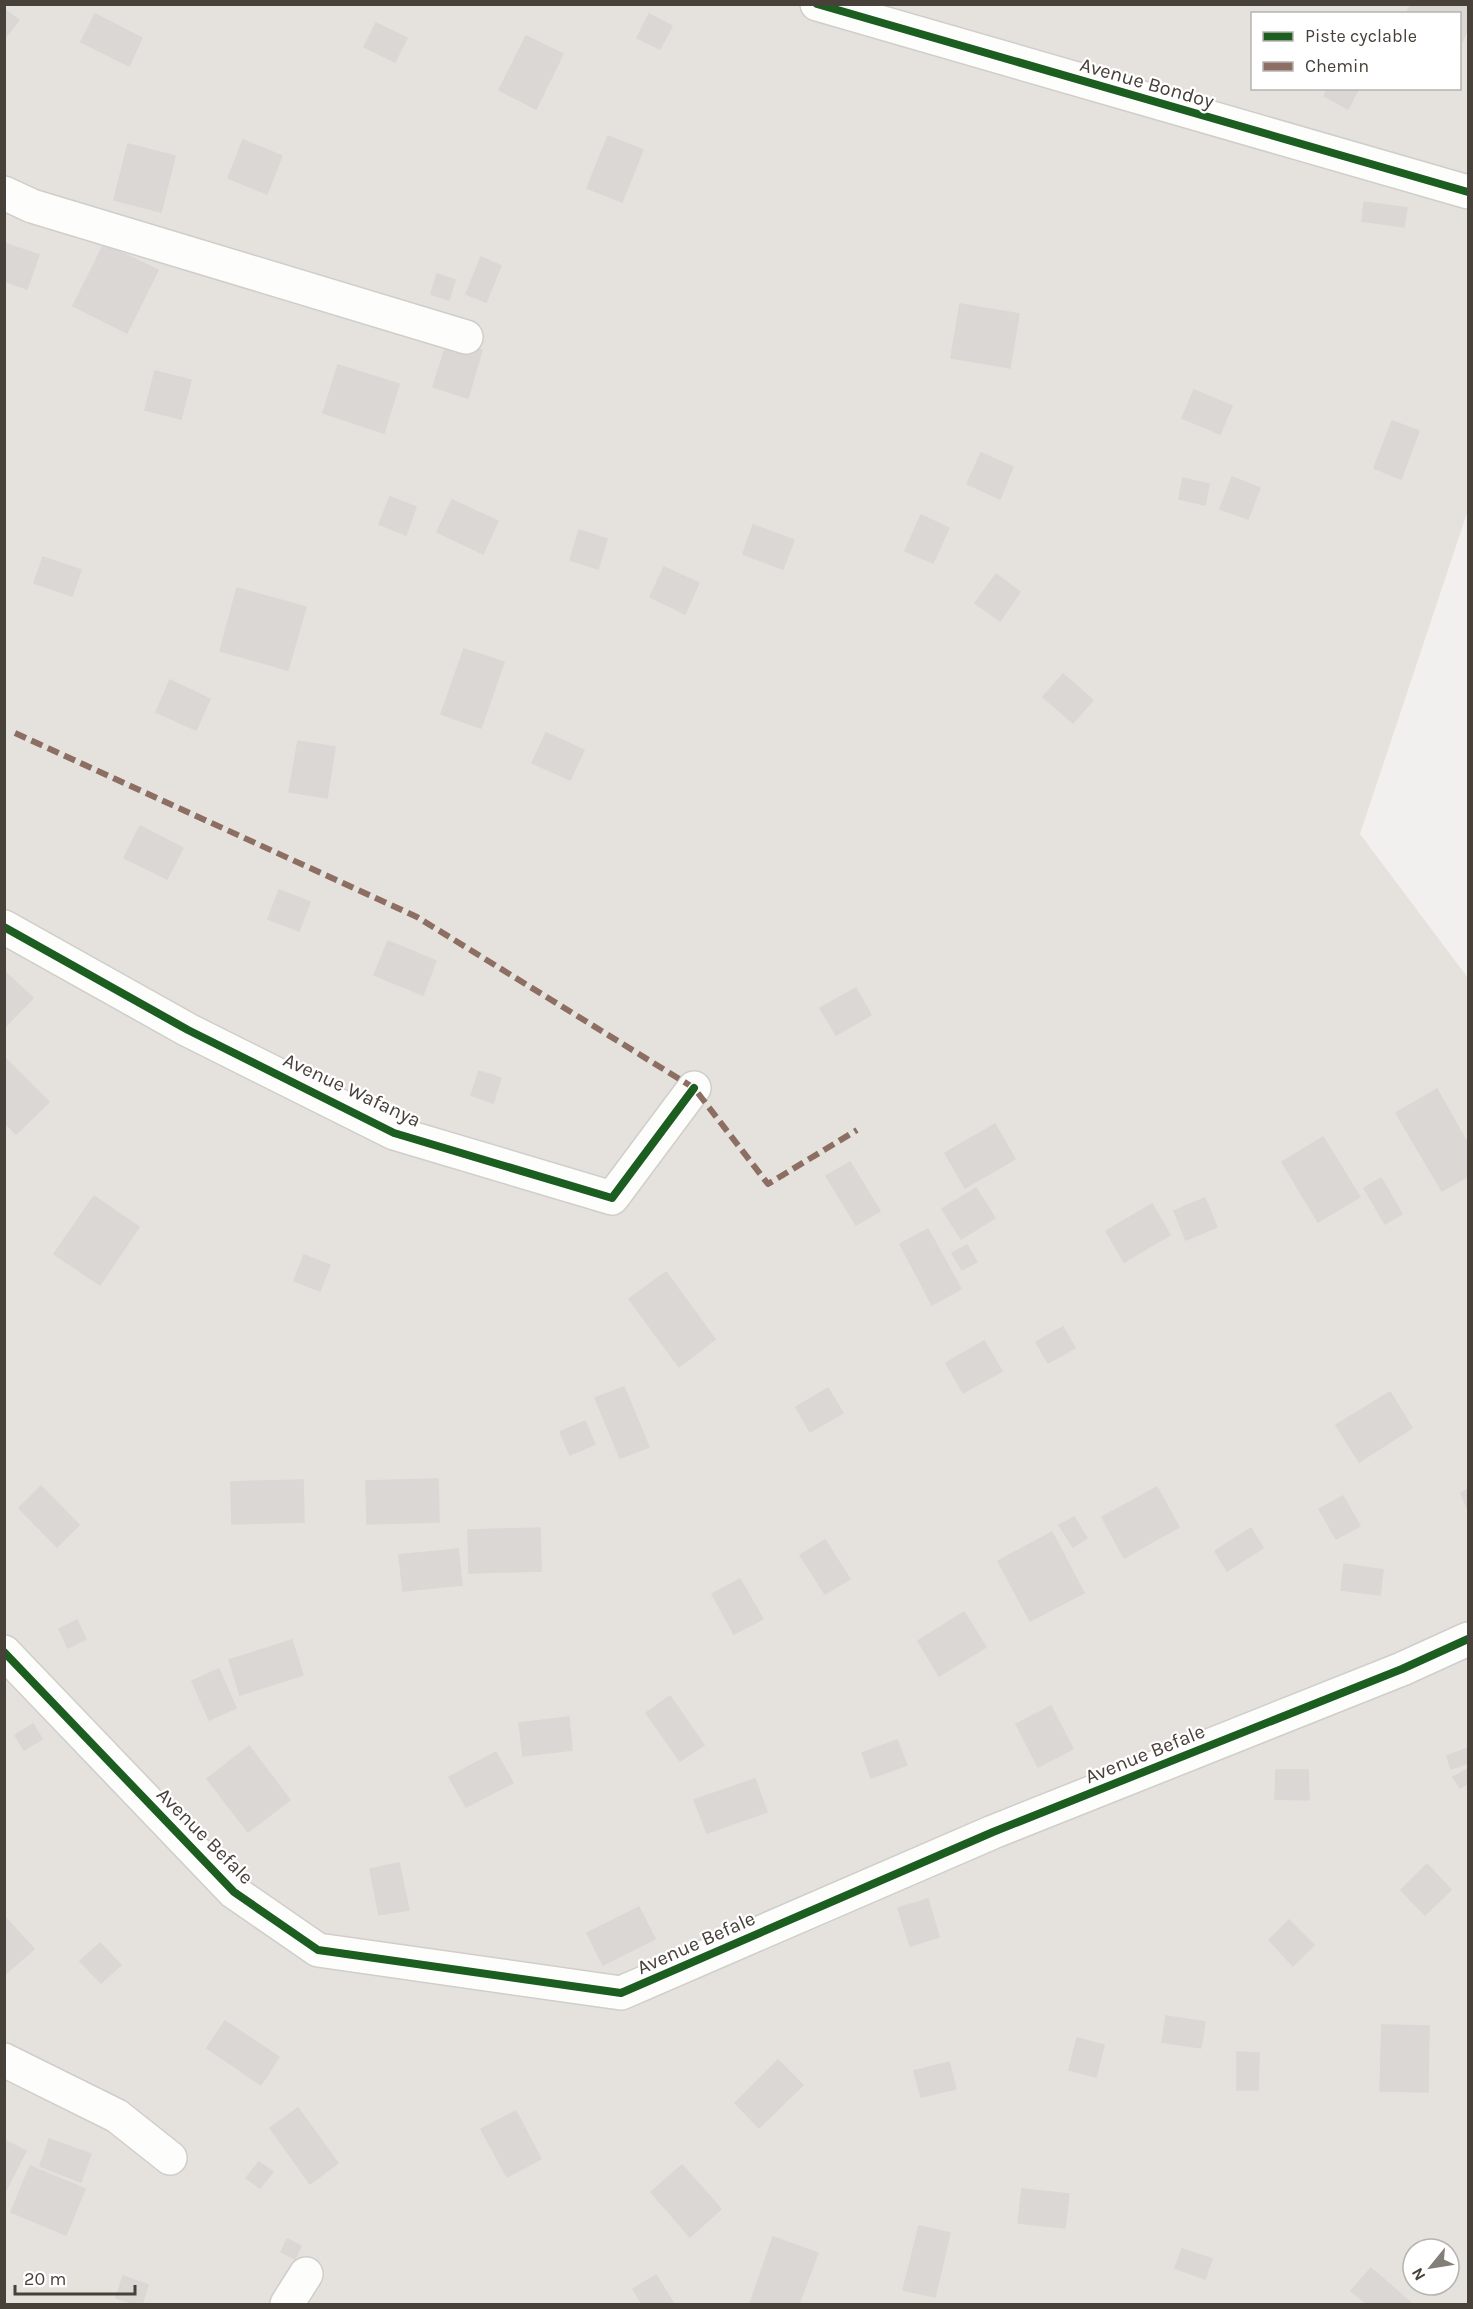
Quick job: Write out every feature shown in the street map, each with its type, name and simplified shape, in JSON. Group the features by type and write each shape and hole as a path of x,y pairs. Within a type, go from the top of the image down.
{"street":[{"name":"Avenue Bondoy","path":"817,4 1468,192"},
{"path":"4,193 32,206 466,337"},
{"name":"Avenue Wafanya","path":"4,927 188,1030 394,1132 612,1198 694,1088"},
{"name":"Avenue Befale","path":"4,1652 234,1892 318,1950 621,1994 993,1832 1402,1669 1468,1639"},
{"path":"4,2060 117,2116 170,2158"},
{"path":"286,2304 306,2274"}],"shaded area":[{"path":"5,5 1468,5 1468,510 1360,834 1468,978 1468,2304 5,2304"}],"building":[{"path":"1411,4 1468,4 1468,29 1461,42 1461,12 1407,12"},
{"path":"4,9 19,20 4,39"},
{"path":"95,14 142,38 129,66 81,42"},
{"path":"649,14 672,26 660,49 637,38"},
{"path":"376,23 407,38 395,62 364,47"},
{"path":"526,36 563,54 536,109 499,90"},
{"path":"1327,90 1358,90 1348,109 1324,96"},
{"path":"608,136 643,150 622,202 587,188"},
{"path":"243,140 282,156 267,194 228,178"},
{"path":"128,144 175,156 161,212 114,200"},
{"path":"1364,202 1407,208 1404,227 1362,221"},
{"path":"4,243 39,255 27,289 4,281"},
{"path":"104,244 158,270 127,333 73,306"},
{"path":"481,257 501,266 486,302 466,294"},
{"path":"437,274 455,280 449,300 431,294"},
{"path":"960,304 1019,314 1010,368 951,358"},
{"path":"448,339 482,350 468,398 433,387"},
{"path":"338,365 399,384 384,433 323,413"},
{"path":"155,371 191,380 181,419 145,410"},
{"path":"1194,390 1232,406 1220,434 1182,418"},
{"path":"1392,421 1419,431 1401,479 1374,468"},
{"path":"981,453 1013,467 1000,499 967,484"},
{"path":"1232,477 1260,488 1248,519 1220,509"},
{"path":"1183,478 1209,484 1205,505 1179,499"},
{"path":"390,497 416,507 406,535 379,524"},
{"path":"452,500 498,521 483,554 437,532"},
{"path":"921,515 949,528 933,563 905,551"},
{"path":"753,525 794,540 783,569 743,554"},
{"path":"579,530 607,539 598,569 570,560"},
{"path":"43,557 81,570 72,596 34,583"},
{"path":"664,567 699,583 685,614 650,597"},
{"path":"996,574 1020,592 1000,621 975,603"},
{"path":"237,588 306,607 288,670 220,651"},
{"path":"464,649 504,662 481,728 441,714"},
{"path":"1063,674 1093,700 1073,723 1043,697"},
{"path":"170,680 210,699 196,730 156,712"},
{"path":"546,733 584,750 570,780 532,763"},
{"path":"298,741 335,747 327,798 289,792"},
{"path":"140,826 183,848 167,879 124,858"},
{"path":"279,890 310,902 299,931 268,919"},
{"path":"388,941 436,961 423,995 374,975"},
{"path":"4,971 33,998 4,1028"},
{"path":"856,988 871,1015 836,1035 820,1008"},
{"path":"4,1057 49,1102 16,1134 4,1122"},
{"path":"479,1071 501,1078 493,1103 471,1095"},
{"path":"1437,1089 1468,1144 1468,1176 1442,1191 1396,1113"},
{"path":"995,1124 1015,1159 965,1188 945,1153"},
{"path":"1323,1137 1360,1197 1318,1222 1282,1162"},
{"path":"850,1162 880,1211 856,1225 826,1176"},
{"path":"1381,1178 1402,1214 1385,1224 1364,1188"},
{"path":"976,1188 995,1218 961,1239 942,1209"},
{"path":"94,1196 139,1227 100,1285 54,1254"},
{"path":"1205,1198 1217,1227 1186,1240 1174,1211"},
{"path":"1152,1204 1170,1235 1124,1262 1106,1231"},
{"path":"928,1229 961,1289 932,1305 900,1244"},
{"path":"967,1245 977,1262 962,1270 952,1253"},
{"path":"304,1255 330,1265 320,1291 294,1281"},
{"path":"666,1272 715,1339 679,1367 629,1299"},
{"path":"1063,1327 1075,1348 1048,1363 1036,1342"},
{"path":"984,1341 1002,1371 963,1393 946,1363"},
{"path":"624,1387 649,1447 620,1458 595,1398"},
{"path":"828,1388 843,1413 810,1432 796,1407"},
{"path":"1390,1392 1412,1428 1359,1462 1336,1425"},
{"path":"585,1421 595,1444 570,1455 560,1432"},
{"path":"438,1479 439,1522 367,1524 366,1481"},
{"path":"303,1480 304,1522 232,1524 231,1482"},
{"path":"41,1486 79,1525 57,1547 19,1508"},
{"path":"1157,1487 1179,1527 1124,1558 1102,1517"},
{"path":"1468,1489 1468,1510 1461,1493"},
{"path":"1343,1496 1360,1526 1336,1539 1319,1509"},
{"path":"1074,1517 1087,1538 1073,1547 1059,1525"},
{"path":"540,1528 541,1571 469,1573 468,1530"},
{"path":"1251,1528 1263,1548 1227,1571 1215,1551"},
{"path":"1052,1532 1084,1593 1030,1621 998,1561"},
{"path":"825,1540 850,1579 825,1594 800,1555"},
{"path":"458,1549 462,1585 403,1591 399,1555"},
{"path":"1344,1564 1383,1570 1380,1595 1341,1590"},
{"path":"740,1579 763,1619 734,1634 712,1594"},
{"path":"964,1612 986,1647 939,1676 918,1641"},
{"path":"77,1620 86,1639 68,1648 59,1629"},
{"path":"292,1640 303,1675 240,1695 229,1660"},
{"path":"219,1669 236,1708 209,1720 192,1681"},
{"path":"670,1696 704,1745 680,1761 646,1713"},
{"path":"1051,1706 1073,1749 1038,1767 1016,1724"},
{"path":"569,1717 572,1750 523,1756 519,1723"},
{"path":"33,1724 42,1739 24,1750 15,1735"},
{"path":"897,1740 907,1765 871,1778 862,1753"},
{"path":"249,1746 290,1800 248,1832 207,1779"},
{"path":"1468,1748 1468,1763 1451,1769 1447,1756"},
{"path":"496,1752 513,1783 466,1807 449,1777"},
{"path":"1468,1769 1468,1783 1460,1788 1453,1777"},
{"path":"1276,1770 1308,1770 1309,1800 1275,1799"},
{"path":"755,1779 767,1812 707,1833 694,1800"},
{"path":"399,1863 409,1910 379,1915 370,1869"},
{"path":"1427,1864 1451,1890 1425,1915 1401,1890"},
{"path":"928,1899 939,1937 910,1946 898,1908"},
{"path":"639,1907 655,1939 603,1965 587,1933"},
{"path":"4,1916 34,1949 4,1975"},
{"path":"1289,1920 1314,1945 1293,1966 1269,1940"},
{"path":"100,1943 121,1965 101,1983 80,1961"},
{"path":"1166,2016 1205,2022 1201,2048 1162,2042"},
{"path":"225,2021 279,2057 261,2085 207,2048"},
{"path":"1382,2025 1429,2026 1428,2092 1380,2091"},
{"path":"1077,2038 1104,2045 1096,2077 1069,2070"},
{"path":"1237,2052 1259,2053 1258,2090 1237,2090"},
{"path":"778,2060 803,2085 759,2128 735,2103"},
{"path":"949,2062 956,2089 921,2097 914,2071"},
{"path":"298,2108 338,2163 310,2184 270,2128"},
{"path":"516,2111 541,2159 507,2177 481,2129"},
{"path":"49,2139 91,2154 81,2182 40,2166"},
{"path":"4,2140 26,2151 4,2194"},
{"path":"259,2162 273,2172 260,2188 246,2178"},
{"path":"682,2165 721,2209 690,2237 651,2192"},
{"path":"30,2166 85,2189 66,2235 11,2212"},
{"path":"1022,2189 1069,2194 1065,2228 1018,2223"},
{"path":"919,2226 950,2233 935,2297 903,2290"},
{"path":"773,2237 818,2253 799,2304 750,2304"},
{"path":"287,2239 301,2246 295,2259 281,2252"},
{"path":"1182,2249 1212,2259 1205,2279 1175,2268"},
{"path":"1371,2268 1401,2294 1401,2297 1412,2304 1367,2304 1351,2291"},
{"path":"656,2275 674,2304 642,2304 633,2289"},
{"path":"123,2276 148,2285 142,2304 116,2298"}],"marked path":[{"path":"15,733 417,917 694,1088 768,1184 857,1130"}],"cycle path":[{"path":"817,4 1468,192"},
{"path":"4,927 188,1030 394,1133 612,1198 694,1088"},
{"path":"4,1652 234,1892 318,1950 621,1993 993,1832 1402,1669 1468,1639"}]}
